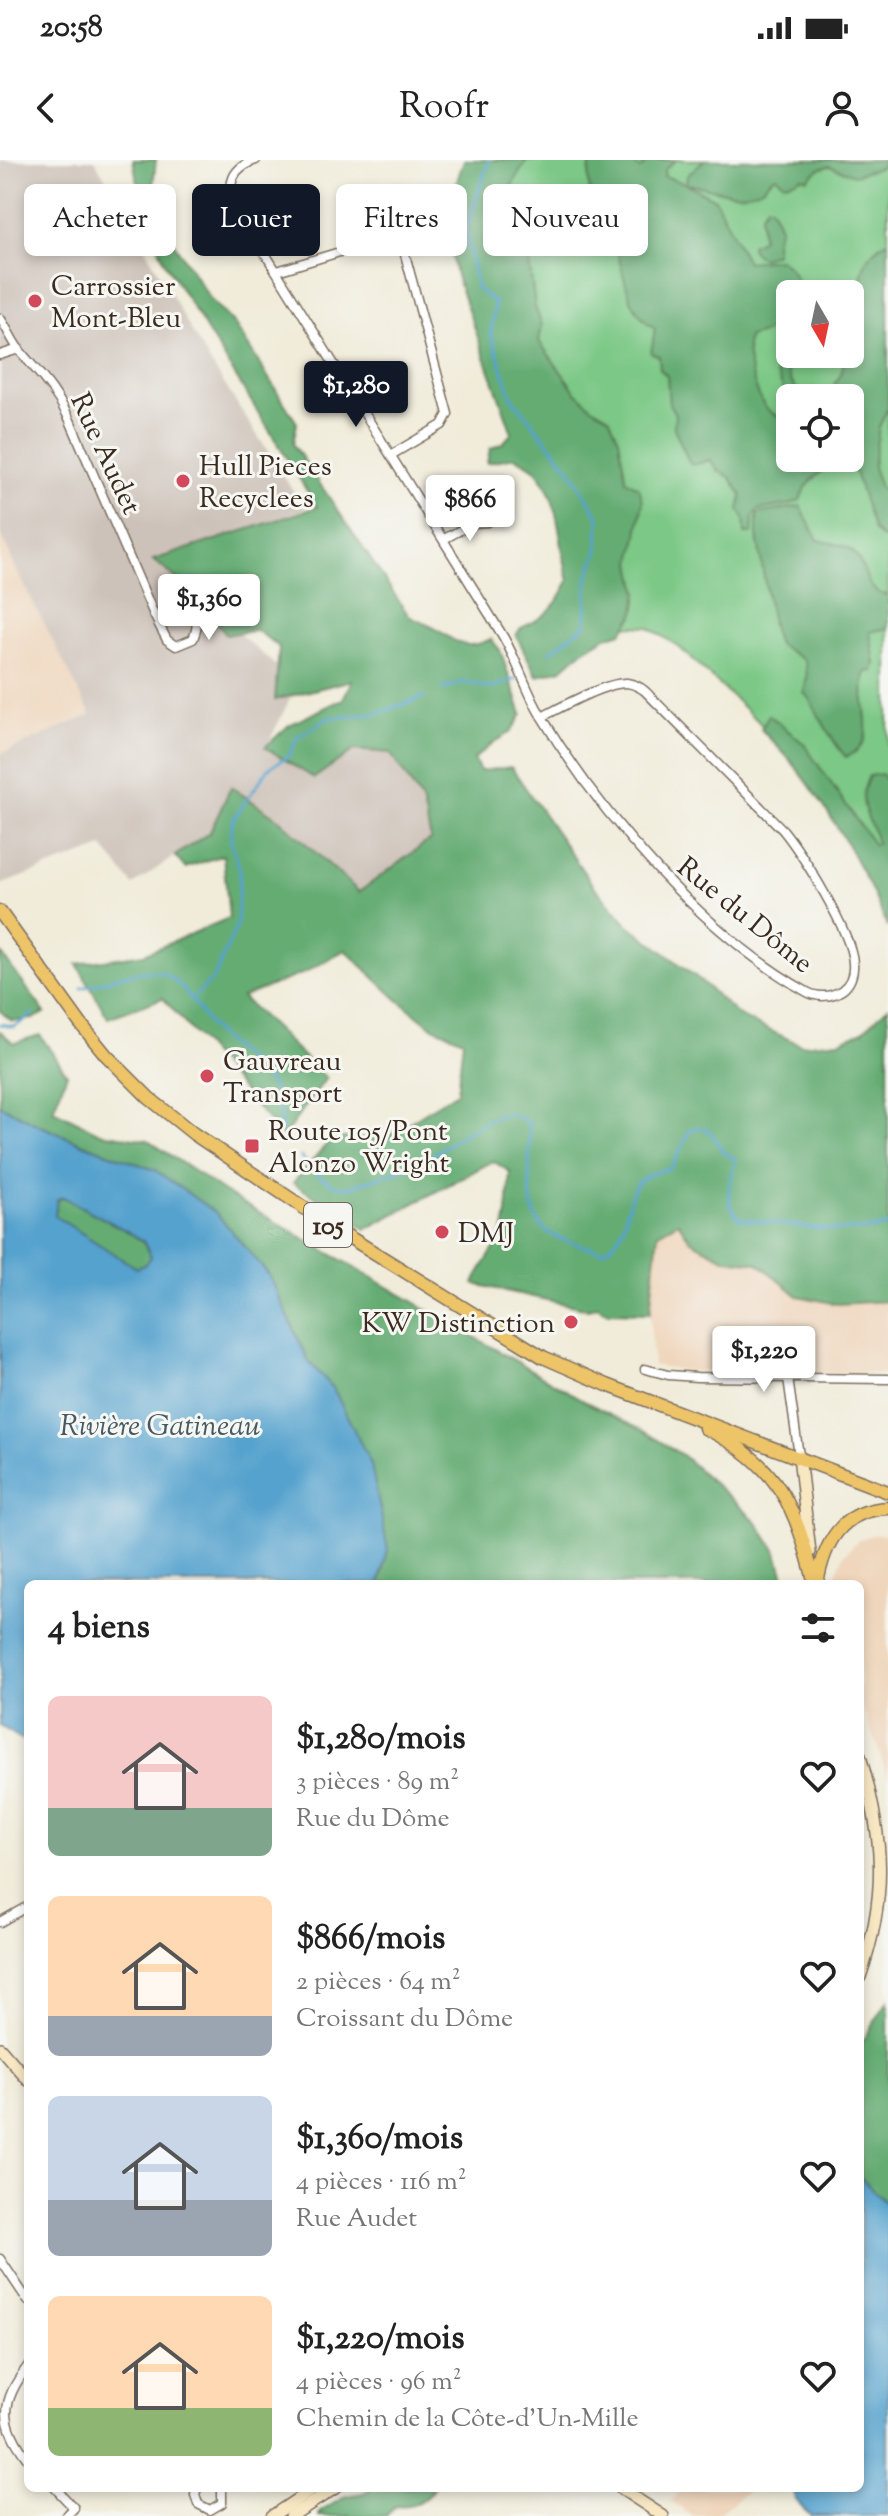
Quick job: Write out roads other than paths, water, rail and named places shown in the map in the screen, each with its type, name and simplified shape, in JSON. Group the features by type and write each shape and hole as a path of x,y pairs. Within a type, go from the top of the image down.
{"main road":[{"name":"105","path":"0,912 106,1055 168,1115 315,1216 543,1357 607,1385 888,1492"},
{"path":"607,1385 709,1430 728,1441 770,1476 790,1503 797,1519 815,1580"},
{"path":"799,1456 815,1580"},
{"path":"817,1580 821,1561 833,1535 856,1516 888,1508"},
{"path":"864,1774 877,1831 881,1876 875,1929 864,1964"},
{"path":"0,2048 24,2075"},
{"path":"272,2516 307,2492"},
{"path":"291,2516 329,2492"},
{"path":"621,2492 632,2497"},
{"path":"625,2492 663,2516"}],"street":[{"name":"Rue du Dôme","path":"256,160 235,171 231,191 235,205 444,539 515,657 542,717 583,778 644,856 728,935 813,995 829,995 844,988 852,974 851,951 821,887 802,856 783,830 645,691 632,684 617,685 571,701 542,717"},
{"path":"277,271 376,241 392,241 403,247 448,414 442,425 391,455"},
{"name":"Rue Audet","path":"0,318 19,349 45,377 62,403 155,617 171,644 182,646 193,639 197,626 188,612 176,611 155,617"},
{"path":"0,355 19,349"},
{"path":"444,539 473,523 488,522"},
{"path":"645,1369 668,1375 888,1379"},
{"path":"788,1378 799,1456"},
{"path":"0,1922 24,1908"},
{"path":"0,2259 24,2295"},
{"path":"24,2370 5,2389 1,2422 6,2436 24,2456"},
{"path":"59,2492 74,2508 66,2516"},
{"path":"196,2492 198,2504 210,2510 222,2503 222,2492"}],"water":[{"name":"Rivière Gatineau","path":"0,1105 88,1146 155,1170 216,1213 269,1275 309,1362 333,1388 371,1464 388,1550 380,1580 24,1580 24,1741 0,1726","holes":["63,1197 143,1241 151,1257 145,1265 136,1268 55,1216 57,1199"]},
{"path":"864,2181 888,2206 888,2516 811,2516 795,2499 794,2492 864,2492"}],"waterway":[{"path":"489,160 466,231 477,289 495,303 491,334 512,398 569,468 599,517 598,550 587,580 586,624 550,652"},
{"path":"443,689 464,682 491,688 516,679"},
{"path":"192,999 214,978 237,925 240,869 231,843 231,829 234,818 269,768 290,755 296,739 328,718 376,714 424,697"},
{"path":"82,988 142,972 169,976 183,989 211,1027 270,1083 277,1099 282,1130"},
{"path":"0,1024 14,1027 33,1014"},
{"path":"301,1157 317,1174 335,1186 349,1187 414,1166 484,1122 504,1114 519,1116 529,1124 531,1198 540,1224 560,1238 602,1251 619,1236 631,1196 641,1180 671,1168 691,1129 699,1128 709,1131 724,1152 736,1160 729,1199 731,1207 741,1219 837,1230 874,1229 888,1225"}],"place":[{"name":"Carrossier Mont-Bleu","path":"35,301"},
{"name":"Hull Pieces Recyclees","path":"183,481"},
{"name":"Gauvreau Transport","path":"207,1076"},
{"name":"Route 105/Pont Alonzo Wright","path":"252,1146"},
{"name":"DMJ","path":"442,1232"},
{"name":"KW Distinction","path":"571,1322"}]}
